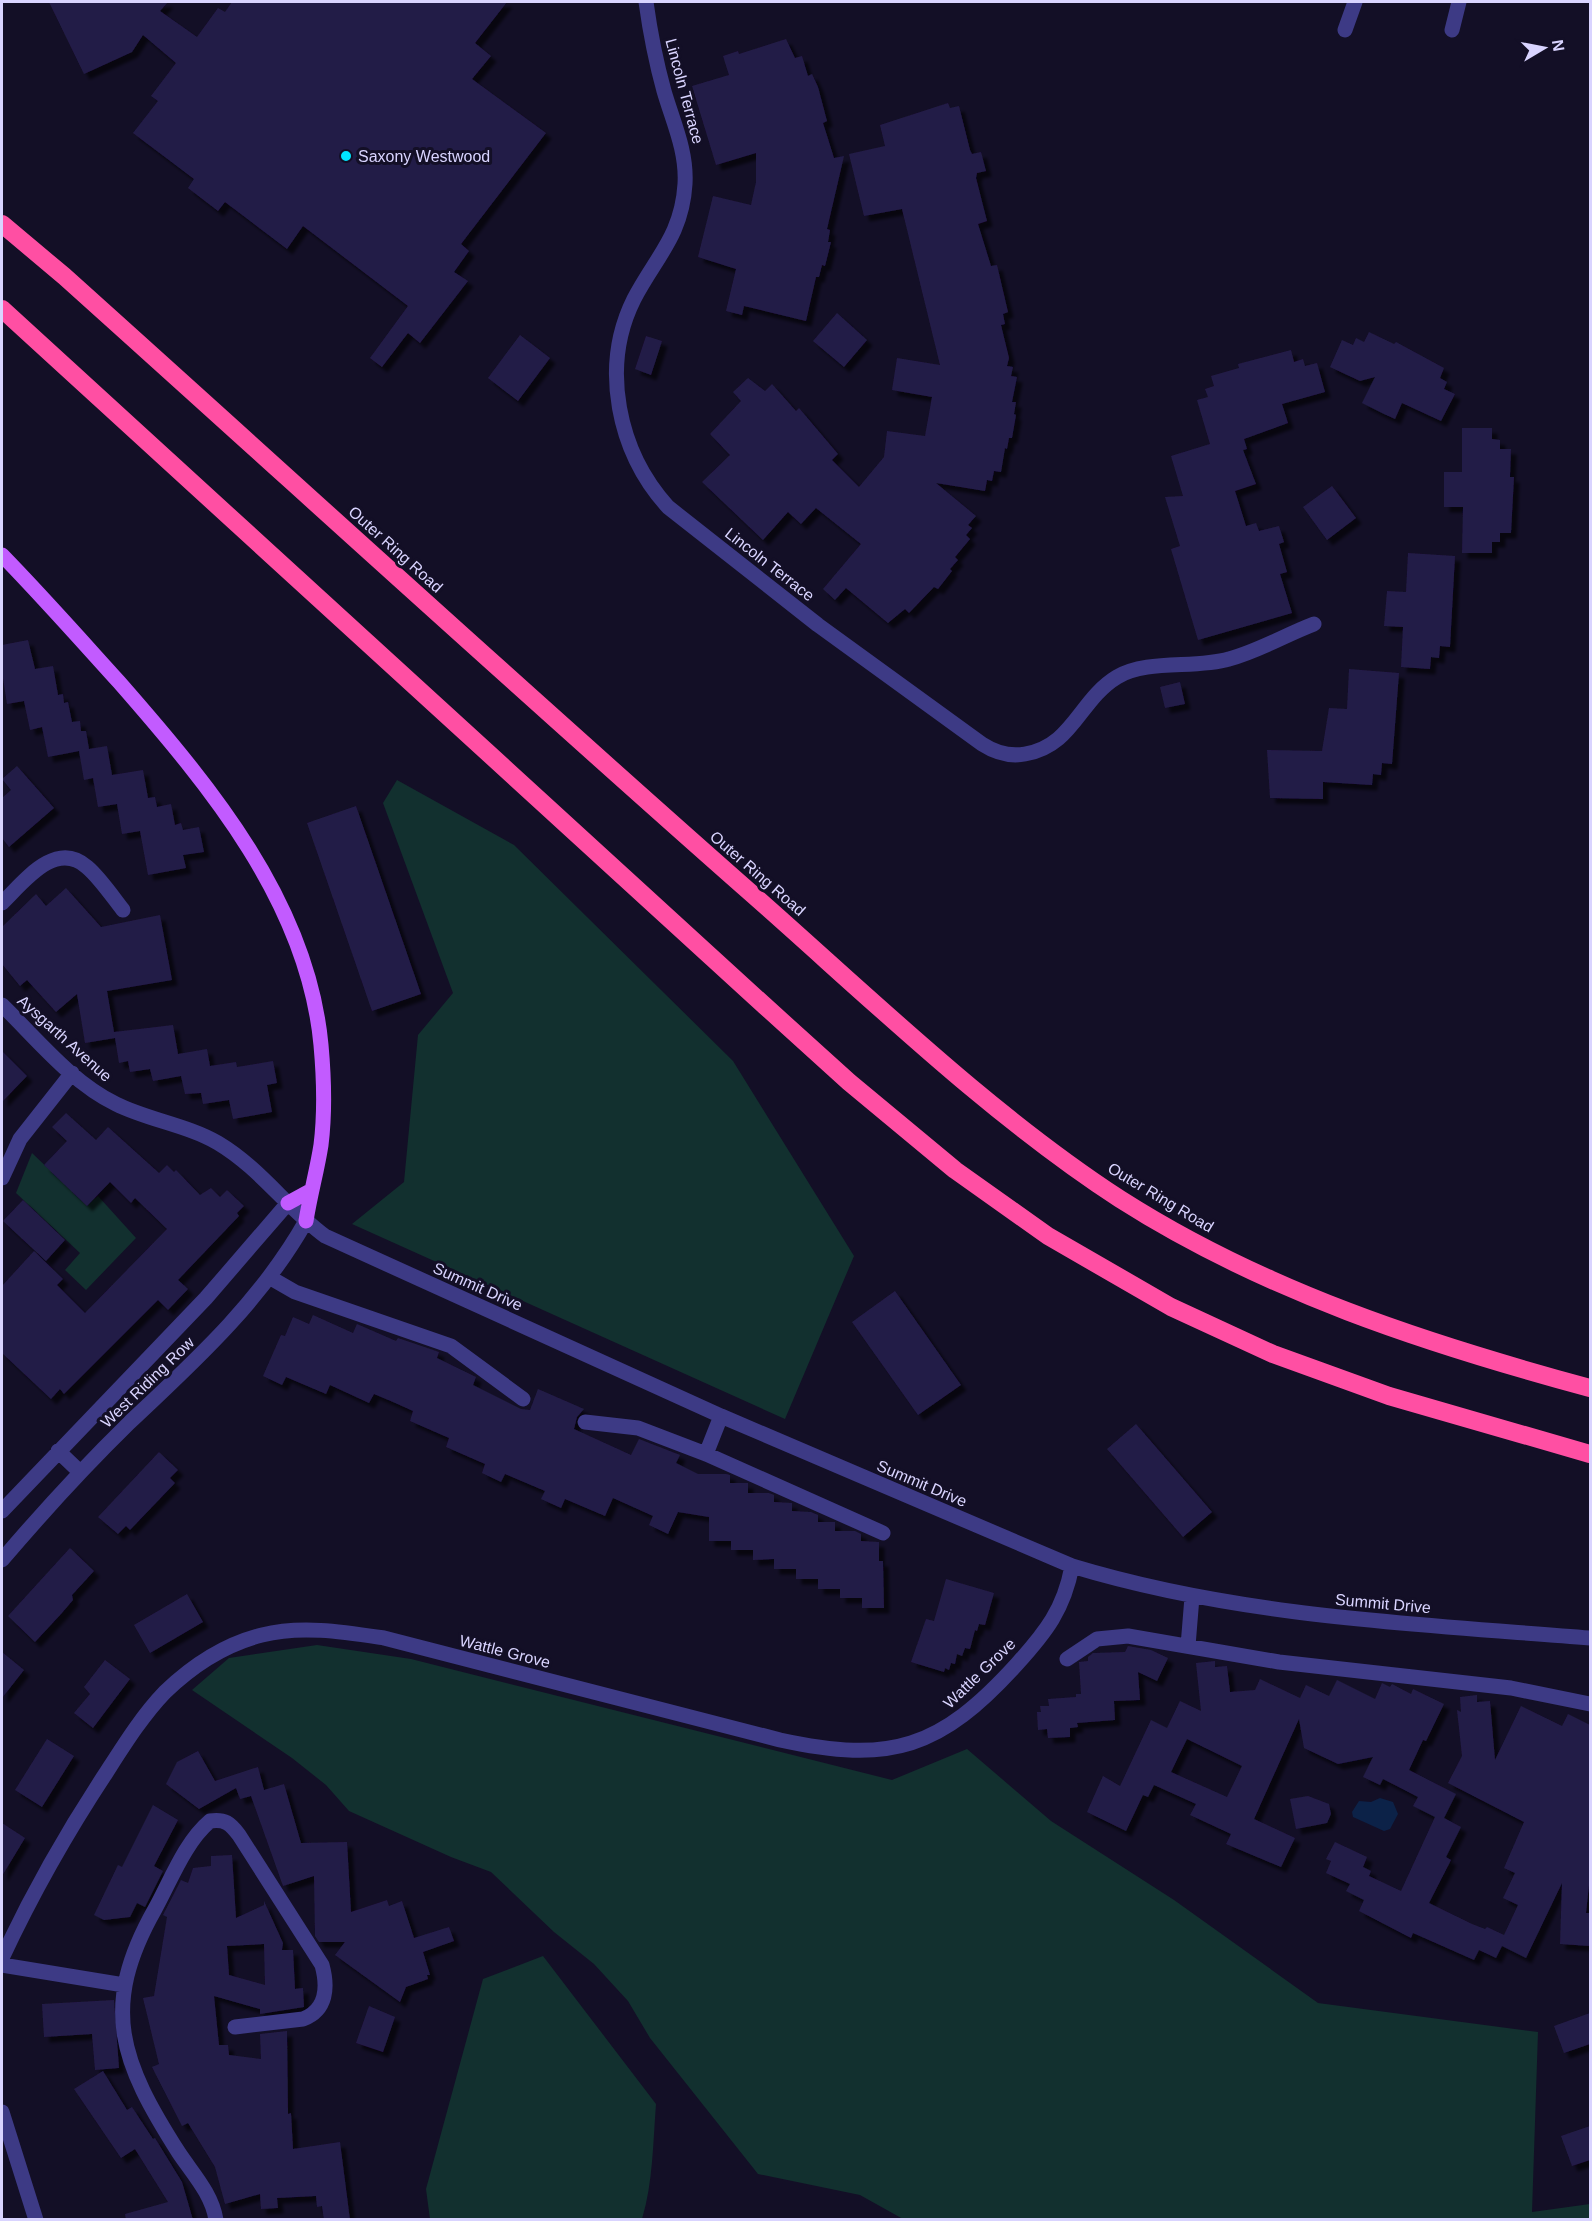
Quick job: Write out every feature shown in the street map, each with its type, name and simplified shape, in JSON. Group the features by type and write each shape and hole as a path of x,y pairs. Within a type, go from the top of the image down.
{"highway":[{"name":"Outer Ring Road","path":"2,224 64,276 704,851 1004,1115 1121,1199 1216,1252 1309,1298 1424,1340 1590,1388"},
{"path":"2,309 798,1036 955,1170 1068,1248 1172,1307 1273,1354 1389,1396 1590,1454"}],"main road":[{"path":"2,555 41,595 159,728 229,819 272,889 295,937 311,986 321,1045 324,1093 321,1145 310,1191 306,1221"},
{"path":"288,1203 310,1191"}],"street":[{"name":"Lincoln Terrace","path":"646,2 659,72 682,147 686,181 680,218 673,237 636,296 623,327 618,353 618,385 621,419 629,448 651,487 668,507 818,625 982,744 1006,755 1045,750 1068,731 1097,692 1127,672 1154,667 1207,664 1229,659 1314,624"},
{"path":"1345,30 1355,2"},
{"path":"1452,30 1459,2"},
{"path":"2,903 39,868 59,857 72,859 86,866 123,910"},
{"name":"Aysgarth Avenue","path":"2,1005 72,1073 96,1092 121,1107 216,1142 239,1157 288,1203"},
{"path":"2,1178 20,1139 72,1073"},
{"name":"Summit Drive","path":"288,1203 325,1236 346,1247 721,1416 1071,1566 1192,1597 1316,1616 1590,1638"},
{"name":"West Riding Row","path":"2,1511 206,1298 288,1203"},
{"name":"West Riding Row","path":"2,1560 80,1472 185,1372 231,1324 269,1277 306,1221"},
{"path":"269,1277 295,1292 451,1346 523,1399"},
{"path":"706,1454 721,1416"},
{"path":"585,1422 638,1428 706,1454 883,1533"},
{"path":"58,1451 80,1472"},
{"name":"Wattle Grove","path":"2,1958 34,1892 81,1811 143,1718 188,1672 233,1645 284,1631 315,1630 372,1636 780,1740 833,1750 879,1750 932,1736 954,1724 980,1702 1028,1652 1051,1623 1068,1588 1071,1566"},
{"path":"1188,1646 1192,1597"},
{"path":"1067,1659 1097,1639 1128,1636 1279,1662 1511,1688 1590,1704"},
{"path":"216,2220 209,2196 161,2125 136,2077 128,2055 122,2022 124,1985 130,1958 144,1927 195,1837 210,1821 230,1822 322,1965 327,1982 320,2008 313,2015 303,2019 235,2027"},
{"path":"2,1965 124,1985"},
{"path":"2,2112 36,2220"}],"green space":[{"path":"397,780 514,845 733,1061 854,1256 785,1419 352,1224 404,1182 418,1035 453,993 383,803"},
{"path":"32,1153 87,1206 98,1196 136,1238 86,1290 65,1270 80,1253 16,1193"},
{"path":"317,1645 411,1659 892,1780 967,1749 1051,1821 1174,1900 1318,2003 1538,2032 1532,2212 1590,2204 1590,2219 903,2219 860,2195 758,2174 650,2038 628,2001 594,1964 554,1932 491,1872 451,1857 349,1811 326,1785 292,1758 192,1690 229,1658"},
{"path":"543,1956 656,2104 650,2177 642,2219 430,2219 426,2189 483,1979"}],"water":[{"path":"1380,1798 1393,1802 1398,1814 1390,1829 1384,1831 1353,1817 1352,1812 1359,1801 1371,1802"}],"building":[{"name":"Saxony Westwood","path":"49,2 168,2 160,11 197,37 218,8 225,12 232,2 507,2 475,43 491,56 472,79 546,133 461,244 469,251 454,272 468,281 420,343 408,333 382,367 370,358 408,306 303,226 287,249 225,202 218,211 188,188 194,179 133,133 158,101 151,96 176,63 143,35 132,52 84,74"},
{"path":"786,39 795,58 802,56 808,76 812,74 818,87 827,121 823,123 834,158 844,156 827,229 830,230 828,242 831,242 825,266 822,265 819,277 816,277 806,321 744,306 742,315 726,311 736,269 698,257 713,196 751,205 756,182 756,153 716,165 692,86 729,75 723,56 738,51 739,54"},
{"path":"948,103 950,108 959,106 970,150 972,154 981,152 986,171 977,173 976,178 987,221 978,224 991,266 997,265 1008,312 1003,314 1005,324 1001,325 1009,358 1007,366 1013,367 1011,376 1017,377 1012,402 1016,402 1014,414 1016,415 1012,438 1009,438 1007,449 1005,448 1001,472 994,471 992,481 987,480 985,491 936,483 976,516 968,525 972,528 966,535 970,539 955,557 958,560 938,589 934,587 909,613 905,609 888,623 846,588 835,600 823,589 861,544 816,508 801,524 788,512 763,540 702,482 730,455 710,434 741,401 733,392 748,378 765,391 772,384 796,411 799,408 838,454 832,460 859,487 884,457 887,431 925,436 932,397 892,390 897,358 940,365 902,209 864,216 849,154 885,146 880,125"},
{"path":"837,313 867,340 844,367 813,341"},
{"path":"1369,332 1394,344 1396,342 1444,368 1440,378 1447,382 1444,389 1455,394 1441,421 1402,403 1395,419 1384,414 1362,403 1375,377 1360,381 1330,367 1342,340 1353,345 1356,338 1364,342"},
{"path":"520,335 550,358 518,401 488,378"},
{"path":"646,336 662,341 651,375 635,369"},
{"path":"1291,350 1294,362 1303,359 1305,366 1317,363 1325,392 1282,404 1288,423 1244,439 1247,449 1243,450 1256,484 1235,491 1246,526 1256,523 1259,531 1279,526 1284,542 1279,544 1287,572 1280,574 1292,613 1198,640 1171,549 1180,546 1165,497 1183,496 1171,456 1210,444 1197,400 1208,397 1205,389 1214,386 1211,376 1239,368 1238,364"},
{"path":"1462,428 1492,428 1492,439 1500,440 1500,449 1511,449 1510,477 1514,477 1511,533 1500,533 1500,542 1492,542 1492,553 1462,553 1463,507 1444,507 1444,472 1462,472"},
{"path":"1332,486 1356,518 1327,540 1303,507"},
{"path":"1408,553 1455,556 1450,647 1440,646 1439,658 1431,657 1430,669 1401,667 1403,627 1384,626 1387,591 1406,592"},
{"path":"28,640 35,669 53,666 58,695 63,694 64,703 68,702 72,722 80,721 81,731 86,731 89,749 107,746 112,775 143,770 148,798 155,797 157,807 171,804 175,825 181,823 183,830 199,827 204,852 183,855 186,868 148,875 140,831 122,834 117,804 98,807 93,778 84,780 79,751 48,757 42,727 30,730 24,701 7,704 2,672 2,645"},
{"path":"1349,669 1399,673 1392,764 1382,763 1381,775 1373,774 1372,785 1323,782 1323,799 1270,798 1267,750 1322,751 1329,708 1347,709"},
{"path":"1180,682 1185,704 1165,708 1160,687"},
{"path":"17,766 54,808 9,847 2,838 2,798 11,790 2,779"},
{"path":"356,806 421,994 372,1011 307,823"},
{"path":"66,888 101,927 160,915 172,980 107,991 114,1032 173,1025 178,1054 207,1049 210,1066 236,1062 237,1067 273,1061 277,1083 267,1085 272,1112 233,1119 229,1100 203,1104 201,1093 185,1094 181,1076 153,1081 150,1069 130,1072 128,1061 119,1063 115,1038 85,1043 77,994 56,1012 27,980 20,986 2,964 2,927 36,894 46,906"},
{"path":"2,1051 27,1076 2,1102"},
{"path":"66,1113 96,1140 108,1127 159,1173 167,1165 174,1172 176,1170 200,1195 211,1188 220,1197 227,1190 244,1206 237,1213 239,1216 178,1280 188,1289 168,1310 158,1300 64,1394 60,1389 51,1399 2,1353 2,1286 34,1251 63,1279 57,1285 85,1313 167,1229 135,1198 131,1203 110,1182 87,1206 44,1165 67,1141 52,1127"},
{"path":"23,1200 65,1240 46,1261 3,1221"},
{"path":"895,1291 961,1385 918,1415 852,1322"},
{"path":"313,1315 353,1333 357,1324 396,1341 398,1338 439,1352 437,1358 476,1377 473,1385 521,1409 530,1410 538,1389 584,1409 577,1417 574,1429 631,1455 639,1439 680,1455 676,1463 698,1474 730,1475 730,1483 748,1483 748,1493 769,1493 774,1495 774,1502 792,1503 792,1511 811,1512 818,1515 818,1522 835,1522 835,1531 855,1531 861,1534 861,1541 879,1542 879,1561 883,1561 884,1608 862,1608 862,1598 840,1598 840,1589 818,1589 818,1579 796,1579 796,1569 774,1569 774,1559 753,1560 753,1550 731,1550 731,1541 709,1541 709,1517 678,1512 668,1534 649,1525 653,1516 613,1498 605,1516 565,1499 561,1508 541,1499 545,1491 505,1474 501,1482 482,1473 485,1464 446,1447 449,1438 410,1421 413,1411 393,1402 374,1394 369,1403 330,1385 326,1394 286,1377 282,1385 263,1376 281,1335 285,1336 293,1317 309,1324"},
{"path":"1136,1424 1212,1512 1183,1537 1107,1449"},
{"path":"159,1452 178,1470 170,1478 175,1483 130,1530 126,1526 118,1534 98,1517"},
{"path":"70,1548 94,1571 72,1595 73,1600 35,1642 8,1616"},
{"path":"946,1579 994,1593 985,1625 979,1624 977,1631 975,1630 970,1649 965,1648 962,1656 957,1654 955,1664 951,1663 949,1670 945,1668 944,1672 911,1662 926,1619 934,1621"},
{"path":"187,1594 203,1622 150,1653 134,1625"},
{"path":"1128,1646 1151,1650 1168,1658 1157,1681 1138,1672 1140,1700 1114,1701 1115,1720 1077,1723 1078,1727 1070,1728 1070,1737 1048,1738 1047,1729 1038,1730 1037,1712 1041,1712 1040,1706 1049,1706 1048,1699 1076,1697 1076,1694 1081,1694 1079,1662 1088,1661 1088,1657 1093,1653 1125,1652"},
{"path":"2,1652 24,1670 2,1698"},
{"path":"105,1660 130,1679 93,1728 74,1713 90,1694 84,1687"},
{"path":"1215,1661 1215,1667 1227,1666 1230,1692 1255,1690 1260,1679 1300,1698 1306,1685 1329,1696 1337,1680 1375,1699 1382,1683 1390,1687 1392,1684 1411,1694 1413,1689 1444,1704 1409,1770 1456,1794 1444,1818 1461,1827 1446,1857 1451,1860 1429,1903 1472,1924 1485,1929 1487,1927 1504,1935 1518,1905 1503,1898 1515,1873 1504,1868 1524,1822 1448,1783 1462,1756 1457,1710 1461,1712 1460,1697 1477,1695 1477,1702 1490,1701 1495,1760 1521,1706 1562,1726 1568,1714 1590,1725 1590,1876 1586,1913 1590,1913 1590,1946 1560,1944 1562,1883 1526,1958 1502,1946 1496,1958 1479,1950 1474,1960 1413,1933 1411,1938 1359,1911 1364,1900 1346,1891 1350,1884 1326,1873 1331,1861 1326,1859 1335,1842 1367,1857 1363,1867 1371,1871 1369,1876 1401,1891 1435,1817 1413,1806 1418,1797 1383,1779 1380,1785 1363,1777 1373,1757 1338,1764 1304,1748 1299,1719 1254,1819 1295,1838 1281,1867 1226,1844 1231,1834 1190,1815 1196,1804 1154,1785 1148,1797 1143,1795 1126,1831 1087,1812 1103,1776 1120,1786 1151,1720 1167,1728 1180,1701 1201,1711 1196,1663","holes":["1187,1739 1242,1766 1227,1797 1171,1772"]},
{"path":"47,1739 74,1756 42,1807 15,1790"},
{"path":"198,1751 215,1781 258,1767 264,1790 284,1784 301,1843 347,1842 351,1912 387,1900 389,1906 402,1901 414,1938 449,1927 454,1941 423,1952 430,1975 427,1975 428,1979 406,1987 400,2002 335,1955 345,1942 319,1942 315,1936 314,1876 283,1886 251,1796 240,1799 236,1788 199,1809 166,1784 177,1762"},
{"path":"1308,1796 1329,1804 1331,1814 1327,1823 1296,1829 1290,1799"},
{"path":"153,1805 178,1820 154,1866 163,1871 145,1907 137,1903 130,1917 104,1920 94,1915 118,1865 122,1867"},
{"path":"2,1823 25,1838 2,1876"},
{"path":"232,1855 236,1918 264,1905 264,1901 283,1943 282,1950 293,1950 295,1989 303,1988 304,2007 260,2014 260,2009 214,1996 219,2045 228,2045 229,2055 261,2059 260,2034 287,2031 288,2114 291,2113 293,2149 340,2142 350,2220 324,2220 322,2206 317,2207 316,2196 277,2198 278,2208 261,2209 260,2194 225,2204 215,2167 188,2123 182,2126 152,2067 159,2064 143,1998 154,1996 167,1917 163,1915 181,1880 188,1883 193,1868 211,1866 211,1856","holes":["264,1944 265,1985 229,1975 227,1946"]},
{"path":"114,2000 119,2068 95,2070 92,2034 44,2037 42,2004"},
{"path":"369,2006 395,2017 383,2052 356,2043"},
{"path":"1590,2013 1590,2044 1564,2053 1554,2026"},
{"path":"103,2071 127,2110 132,2107 153,2139 155,2138 182,2182 193,2220 126,2220 125,2214 168,2202 135,2149 121,2158 74,2089"},
{"path":"1590,2126 1590,2160 1572,2166 1561,2136"}],"place":[{"name":"Saxony Westwood","path":"346,156"}]}
